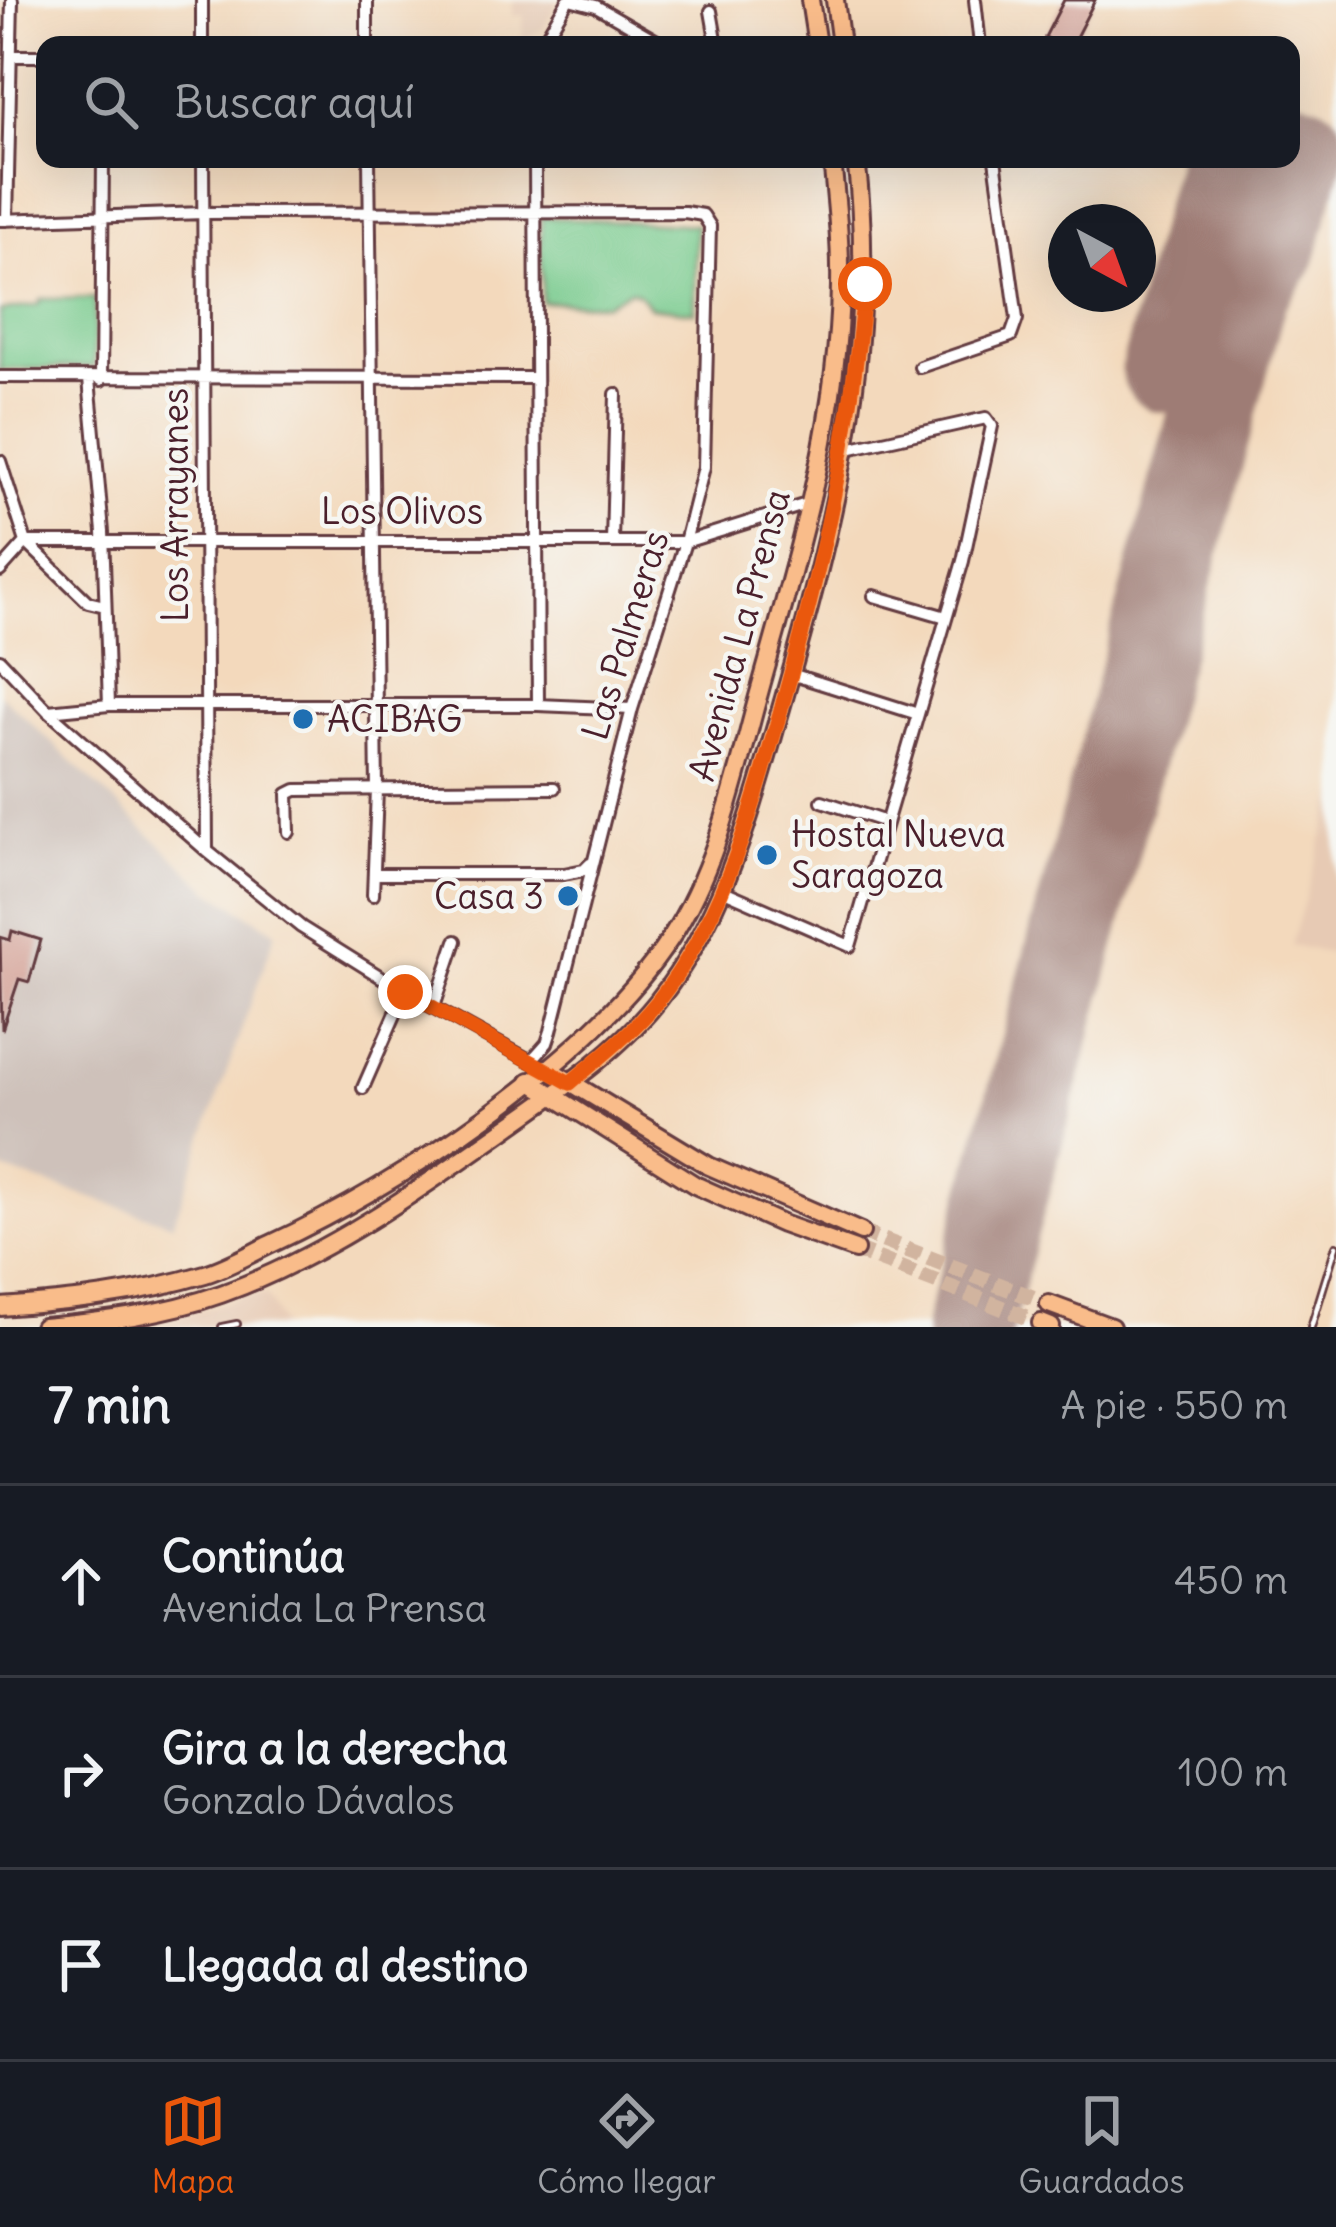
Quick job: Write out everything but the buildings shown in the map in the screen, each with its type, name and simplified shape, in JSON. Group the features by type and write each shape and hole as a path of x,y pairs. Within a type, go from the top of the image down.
{"main road":[{"path":"810,0 816,36"},
{"path":"835,0 840,36"},
{"name":"Avenida La Prensa","path":"0,1307 112,1296 210,1273 301,1231 389,1180 530,1081 539,1065 633,991 673,936 706,868 784,613 811,503 830,400 840,288 833,168"},
{"name":"Avenida La Prensa","path":"43,1327 117,1319 221,1294 317,1250 553,1096 656,1004 724,891 810,613 854,397 865,284 857,168"},
{"path":"530,1081 695,1185 782,1224 858,1241 709,1166 539,1065"},
{"path":"1049,1304 1111,1327"}],"street":[{"path":"12,0 3,220 535,210"},
{"path":"202,0 202,36"},
{"path":"367,0 367,36"},
{"path":"547,36 571,0 596,6 648,36"},
{"path":"975,0 979,36"},
{"path":"711,11 715,36"},
{"path":"12,56 36,56"},
{"path":"103,168 105,217 95,380 110,705"},
{"name":"Los Arrayanes","path":"203,168 207,851"},
{"path":"369,168 377,790 373,896"},
{"path":"536,168 538,705"},
{"path":"920,367 1012,336 1017,320 996,168"},
{"name":"Las Palmeras","path":"535,210 685,212 703,215 710,226 704,467 632,709 539,1065"},
{"path":"0,377 535,378"},
{"path":"612,542 616,394"},
{"path":"724,891 848,947 963,561 992,426 986,418 843,450"},
{"path":"0,461 26,542 88,602 106,606"},
{"name":"Los Olivos","path":"26,542 685,542 811,503"},
{"path":"0,571 26,542"},
{"path":"874,596 946,617"},
{"path":"0,660 48,711 301,927 405,992 539,1065"},
{"path":"791,674 918,714"},
{"path":"48,711 110,705 632,709"},
{"path":"289,832 291,791 554,788"},
{"path":"822,801 886,822"},
{"path":"375,874 564,874 584,870 592,862"},
{"path":"434,1007 456,941"},
{"path":"363,1088 405,992"}],"lane":[{"path":"1311,1327 1336,1246"},
{"path":"222,1327 237,1324"}],"shaded area":[{"path":"513,0 557,0 542,30 529,36 522,36 524,15 513,16"},
{"path":"0,694 209,890 276,932 173,1224 0,1169"},
{"path":"1336,793 1336,955 1291,945"},
{"path":"267,1295 283,1327 149,1327 245,1296"}],"green space":[{"path":"541,217 696,225 695,312 650,307 630,290 605,304 542,302"},
{"path":"95,298 94,367 0,370 0,311 38,305 41,299"}],"runway":[{"path":"1300,145 1300,156"},
{"path":"1165,369 1220,168"},
{"path":"969,1327 1245,290 1273,251 1297,168"}],"tunnel":[{"path":"861,1232 1049,1304"},
{"path":"855,1250 1041,1323"}],"place":[{"name":"ACIBAG","path":"303,719"},
{"name":"Hostal Nueva Saragoza","path":"767,855"},
{"name":"Casa 3","path":"568,896"}],"route":[{"path":"405,992 570,1083 656,1004 695,945 732,873 810,613 854,397 865,284"}]}
